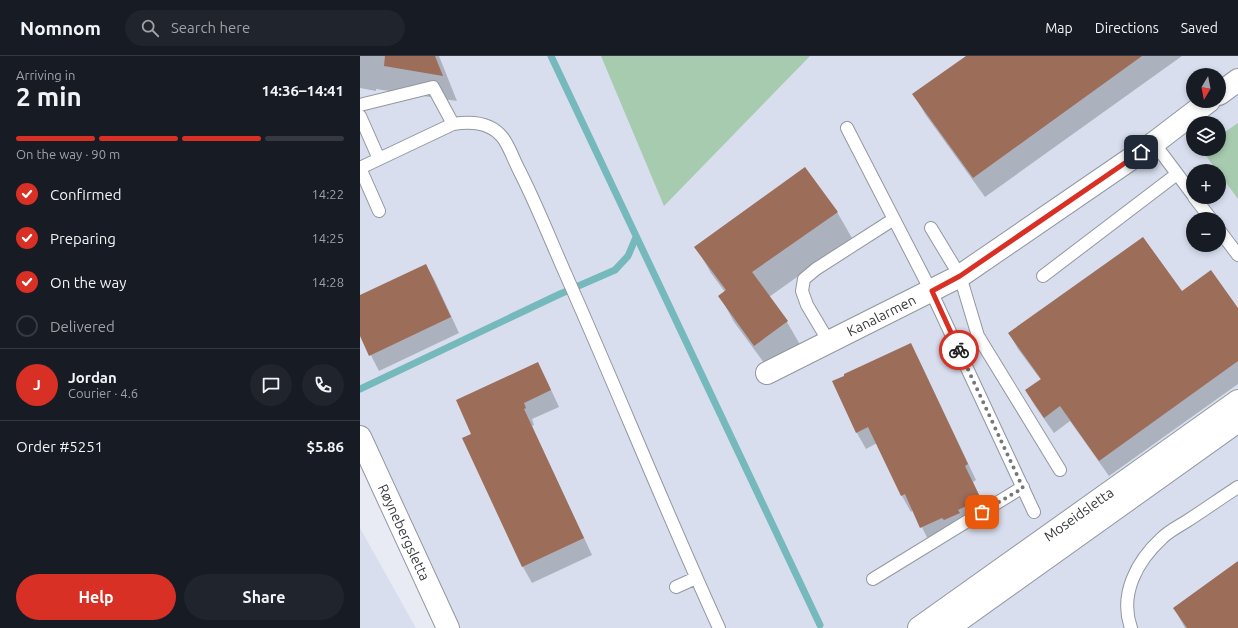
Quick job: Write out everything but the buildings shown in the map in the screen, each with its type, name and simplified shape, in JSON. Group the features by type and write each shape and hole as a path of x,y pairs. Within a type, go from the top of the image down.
{"street":[{"path":"1226,89 1238,80"},
{"name":"Kanalarmen","path":"767,373 960,276 1154,143 1200,108"},
{"name":"Moseidsletta","path":"919,628 1238,401"},
{"name":"Moseidsletta","path":"948,628 1238,421"},
{"name":"Røynebergsletta","path":"363,451 448,628"}],"lane":[{"path":"360,104 433,87 453,124"},
{"path":"360,116 379,159"},
{"path":"379,211 360,168 453,124 467,122 481,124 494,130 503,138 530,192 696,578 719,628"},
{"path":"847,128 932,291 1034,512"},
{"path":"1154,143 1186,186"},
{"path":"1043,276 1177,174"},
{"path":"829,342 807,305 802,291 804,279 816,269 894,219"},
{"path":"931,228 960,276 978,336 1060,470"},
{"path":"1226,240 1238,256"},
{"path":"1131,628 1127,605 1129,591 1135,572 1143,558 1163,537 1238,487"},
{"path":"873,579 1023,488"},
{"path":"676,587 696,578"}],"shaded area":[{"path":"360,56 1238,56 1238,628 438,628 360,443"},
{"path":"360,528 416,628 360,628"}],"green space":[{"path":"601,56 810,56 664,206"},
{"path":"1238,123 1238,199 1226,183 1226,164 1212,164 1206,156 1226,156 1226,131"}],"waterway":[{"path":"551,56 820,625"},
{"path":"360,389 560,294 615,270 628,256 636,237"}],"way so far":[{"path":"959,350 1023,488 982,512"}],"route":[{"path":"959,350 932,291 960,276 1141,152"}]}
